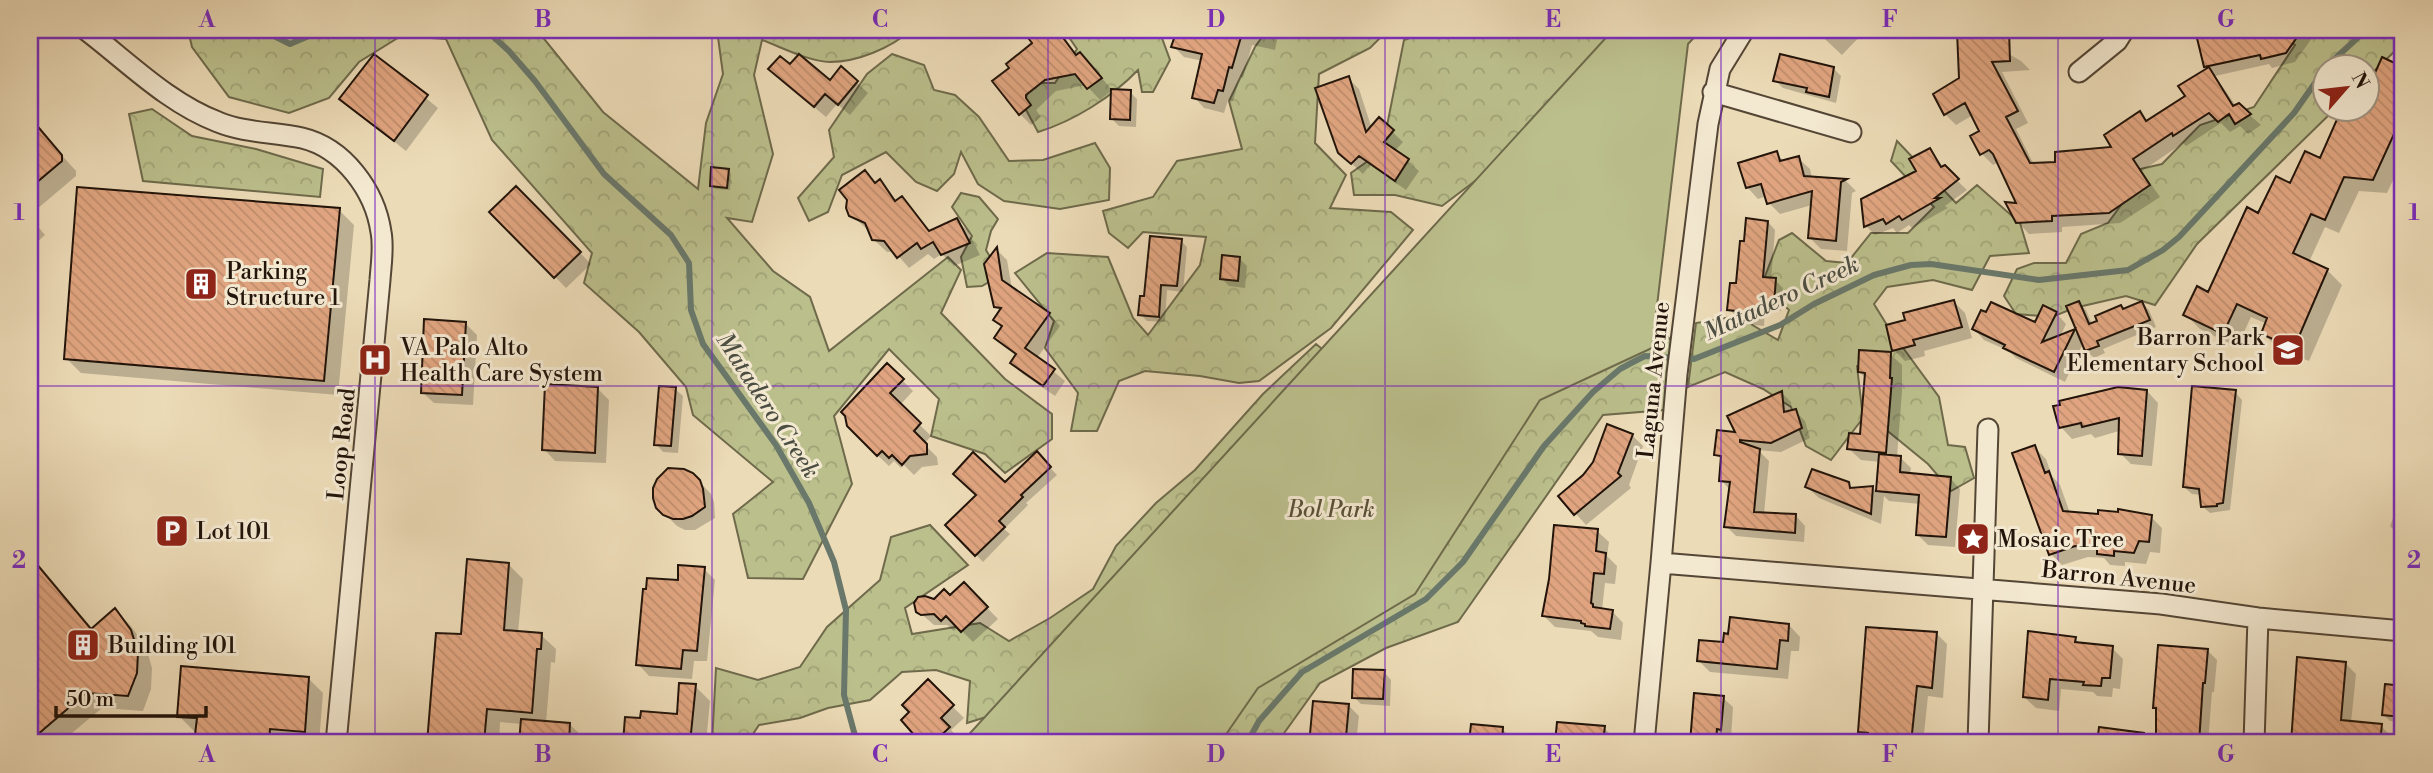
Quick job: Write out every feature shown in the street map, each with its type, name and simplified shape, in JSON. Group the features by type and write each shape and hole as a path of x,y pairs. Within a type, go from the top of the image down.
{"street":[{"name":"Loop Road","path":"86,30 181,104 220,124 305,139 335,155 356,173 374,206 382,233 380,280 336,743"},
{"name":"Laguna Avenue","path":"1644,743 1680,343 1713,92 1720,69 1744,30"},
{"path":"2079,72 2117,41 2124,30"},
{"path":"1713,92 1851,132"},
{"path":"1978,743 1988,429"},
{"name":"Barron Avenue","path":"1661,564 2161,604 2258,618 2403,631"},
{"path":"2254,743 2258,618"}],"green space":[{"path":"188,30 537,30 603,112 698,189 706,123 723,74 717,30 848,30 850,34 864,30 911,30 894,43 873,53 851,60 830,62 814,60 762,40 754,75 773,154 752,222 727,218 773,271 810,297 829,351 948,257 961,270 941,313 1005,379 1052,414 1052,439 1005,473 985,454 931,436 939,399 889,349 834,416 852,484 803,579 748,578 733,514 773,482 693,415 686,387 639,332 584,283 592,253 492,140 446,39 401,36 359,62 329,98 289,113 229,97 192,47"},
{"path":"1064,30 1159,30 1170,60 1153,92 1142,92 1138,70 1092,107 1038,132 1024,106 1030,83 1055,83 1077,49"},
{"path":"1267,30 1388,30 1370,48 1319,74 1315,143 1346,175 1330,208 1391,212 1413,230 1331,328 1259,381 1239,383 1145,371 1119,381 1097,431 1071,431 1078,393 1045,348 1054,321 1015,273 1047,253 1108,257 1133,318 1148,335 1200,265 1206,237 1143,232 1128,248 1109,233 1103,211 1153,197 1177,161 1242,149 1229,101 1255,47"},
{"path":"1433,30 1630,30 1512,153 1442,206 1395,195 1354,195 1351,173 1382,151 1404,40"},
{"name":"Bol Park","path":"1613,30 1701,30 1688,44 1652,348 1540,400 1415,594 1258,688 1220,743 961,743"},
{"path":"2275,30 2403,30 2403,50 2398,48 2380,65 2380,52 2310,52 2310,122 2322,122 2197,244 2155,305 2126,296 2074,308 2052,317 2016,314 2004,296 2017,269 2034,263 2066,263 2081,234 2108,223 2129,194 2140,169 2162,164 2200,125 2254,107 2295,45"},
{"path":"892,54 924,65 934,90 955,95 979,117 1009,161 1043,160 1095,143 1110,168 1109,200 1060,209 1004,201 978,184 961,152 954,174 937,191 916,182 886,152 842,175 828,212 809,221 798,198 834,157 829,130 867,74"},
{"path":"152,109 192,136 256,149 323,169 320,197 143,181 129,114"},
{"path":"1897,141 1956,203 1977,185 2020,223 2029,253 1990,256 1972,290 1933,280 1887,287 1874,304 1939,397 1948,445 1965,447 1974,478 1951,491 1928,464 1884,428 1878,363 1857,366 1863,418 1831,460 1806,446 1791,407 1763,389 1725,372 1688,387 1696,323 1737,316 1778,340 1789,310 1762,284 1779,240 1792,233 1826,261 1847,263 1871,233 1908,233 1934,207 1891,161"},
{"path":"961,193 979,197 998,219 991,231 986,250 993,262 994,279 982,286 967,287 961,257 972,236 952,207"},
{"path":"1649,312 1675,346 1665,410 1603,415 1458,622 1386,648 1320,683 1277,743 1187,743 1470,430"},
{"path":"1316,344 1327,353 999,713 967,723 970,681 936,670 902,672 870,700 828,708 800,718 759,725 747,743 712,743 716,668 758,680 800,667 827,627 880,580 891,537 930,525 968,565 905,608 912,634 980,623 1009,641 1050,618 1093,589 1116,546 1156,503 1195,470 1263,394"}],"building":[{"path":"1022,30 1046,30 1051,36 1058,31 1076,55 1080,52 1102,78 1087,89 1075,74 1045,80 1026,95 1031,105 1019,115 992,81 1009,68 1006,64 1032,43"},
{"path":"1177,30 1243,30 1223,91 1218,90 1214,103 1192,98 1202,54 1171,47"},
{"path":"2009,30 2010,61 1992,62 2018,111 2006,117 2030,163 2055,162 2055,152 2111,147 2104,135 2140,111 2146,121 2185,96 2178,86 2209,67 2233,106 2239,103 2251,114 2235,124 2229,114 2218,122 2209,113 2133,159 2150,185 2109,213 2052,216 2052,221 2016,223 2005,202 2016,203 1993,154 1989,150 1980,155 1970,136 1979,131 1965,103 1944,115 1933,94 1959,78 1957,31"},
{"path":"2195,30 2302,30 2286,53 2261,59 2260,55 2204,67"},
{"path":"374,54 428,95 394,141 339,99"},
{"path":"799,54 830,80 841,66 858,81 838,105 825,94 814,107 768,69 780,56 790,64"},
{"path":"1780,54 1834,67 1829,97 1806,92 1807,88 1773,81"},
{"path":"2382,57 2403,67 2403,125 2399,123 2373,180 2344,177 2325,220 2311,214 2293,253 2328,269 2294,348 2261,334 2267,318 2237,304 2223,334 2183,315 2197,286 2208,292 2247,207 2258,213 2276,176 2290,183 2305,151 2320,158 2336,122 2380,122"},
{"path":"1349,76 1366,132 1379,117 1394,130 1384,142 1409,159 1395,181 1359,156 1351,164 1338,153 1315,88"},
{"path":"1111,89 1131,90 1130,120 1110,119"},
{"path":"39,128 62,155 62,161 30,188 30,136"},
{"path":"1930,148 1941,167 1945,165 1959,179 1935,198 1940,198 1902,220 1899,216 1886,224 1883,219 1864,227 1861,199 1916,171 1909,159"},
{"path":"1777,151 1780,161 1799,156 1804,176 1847,179 1841,182 1836,241 1808,238 1812,191 1767,204 1761,184 1746,188 1738,163"},
{"path":"711,167 729,169 727,188 710,186"},
{"path":"865,170 875,183 880,179 895,201 902,196 929,231 957,218 970,243 941,255 933,242 921,249 917,243 897,258 884,241 872,240 865,223 849,216 847,200 839,190"},
{"path":"516,186 581,252 554,278 489,212"},
{"name":"Parking Structure 1","path":"77,187 340,208 324,381 64,359"},
{"path":"1746,218 1768,221 1763,277 1776,278 1774,304 1759,303 1757,319 1735,317 1736,311 1727,310 1730,283 1736,283 1740,241 1744,241"},
{"path":"1150,236 1182,239 1177,286 1161,285 1159,317 1138,315 1140,296 1144,296"},
{"path":"997,247 1002,280 1050,313 1025,348 1055,369 1043,386 1010,363 1016,354 994,338 1002,326 993,320 1001,308 994,307 984,264"},
{"path":"1222,255 1240,257 1238,281 1220,279"},
{"path":"1954,300 1962,327 1913,340 1915,345 1892,351 1886,325 1905,320 1903,313"},
{"path":"2079,301 2089,324 2097,321 2095,316 2121,305 2123,309 2142,301 2150,320 2097,341 2099,346 2085,351 2066,306"},
{"path":"1991,302 2035,322 2043,305 2057,312 2042,342 2075,329 2054,372 2003,348 2005,345 1972,329 1981,310 1986,312"},
{"path":"424,319 466,322 462,395 421,393"},
{"path":"1859,350 1891,352 1892,378 1886,453 1847,449 1849,433 1860,434 1865,373 1858,372"},
{"path":"887,363 904,379 890,393 921,423 914,431 927,444 927,454 910,456 902,465 892,455 889,458 882,451 877,456 847,426 845,416 841,412"},
{"path":"545,384 598,387 595,453 542,450"},
{"path":"659,386 676,387 671,446 654,445"},
{"path":"2192,386 2236,390 2223,503 2217,506 2201,507 2199,489 2183,487"},
{"path":"2118,387 2147,390 2142,456 2118,454 2119,418 2082,427 2081,423 2059,428 2053,406 2060,405 2059,401"},
{"path":"1782,391 1784,412 1796,409 1802,428 1771,443 1740,442 1760,449 1754,512 1796,514 1795,533 1724,527 1730,482 1719,481 1721,456 1714,455 1717,430 1735,432 1727,416"},
{"path":"1607,424 1633,434 1618,473 1621,476 1574,515 1558,496 1583,475 1593,462"},
{"path":"2035,445 2045,473 2049,471 2063,511 2098,514 2098,510 2118,512 2118,509 2152,515 2149,542 2139,541 2134,553 2114,551 2114,556 2097,554 2097,548 2075,546 2049,555 2012,453"},
{"path":"1037,451 1051,467 1021,495 1023,497 999,521 1005,527 975,556 945,525 976,495 953,474 973,452 1005,482"},
{"path":"1879,454 1901,456 1900,472 1951,477 1946,537 1916,535 1919,495 1876,491"},
{"path":"668,468 684,469 700,480 705,507 683,519 663,515 656,508 653,488 657,479"},
{"path":"1812,469 1849,482 1850,488 1873,486 1871,514 1805,487"},
{"path":"1554,525 1598,529 1596,551 1606,553 1604,574 1594,573 1591,603 1593,607 1613,610 1610,629 1585,626 1581,621 1542,616 1549,579"},
{"name":"Building 101","path":"30,556 91,629 115,608 131,630 138,652 137,673 128,696 86,693 30,741"},
{"path":"467,559 509,563 504,630 542,633 541,649 537,649 532,713 487,709 484,743 427,743 436,633 461,634"},
{"path":"678,565 705,567 697,651 683,650 681,669 636,665 643,589 646,589 647,578 678,580"},
{"path":"964,582 988,607 961,632 946,616 941,621 934,614 921,615 916,612 914,603 918,597 934,599 944,589 950,595"},
{"path":"1730,617 1789,624 1788,641 1780,640 1777,669 1697,661 1699,640 1723,642 1724,633 1728,634"},
{"path":"1866,627 1937,632 1932,688 1917,686 1911,743 1867,743 1868,733 1858,732"},
{"path":"2028,631 2076,637 2075,642 2113,646 2110,678 2102,678 2101,686 2050,679 2048,700 2023,697"},
{"path":"2158,645 2208,649 2199,743 2156,743 2156,708 2153,708"},
{"path":"2297,657 2346,662 2341,720 2382,724 2380,743 2291,743"},
{"path":"181,666 309,677 305,732 270,729 269,743 194,743 197,718 177,717"},
{"path":"1353,669 1385,670 1383,699 1352,698"},
{"path":"928,679 954,705 941,718 950,727 933,743 921,743 901,720 909,712 902,705"},
{"path":"679,683 696,684 690,743 623,743 625,717 640,718 641,711 677,714"},
{"path":"2385,684 2403,686 2403,717 2382,715"},
{"path":"1694,693 1724,696 1721,730 1717,729 1716,741 1690,743"},
{"path":"1313,701 1349,704 1346,737 1310,734"},
{"path":"521,719 570,723 569,743 519,743"},
{"path":"1557,722 1605,726 1603,743 1555,743"},
{"path":"1471,724 1503,727 1502,743 1469,743"},
{"path":"2099,727 2144,733 2144,743 2097,743"}],"waterway":[{"name":"Matadero Creek","path":"262,30 290,44 323,30"},
{"name":"Matadero Creek","path":"486,30 535,81 604,174 671,235 689,263 691,310 703,344 776,445 809,503 834,562 846,610 844,695 857,743"},
{"name":"Matadero Creek","path":"2342,52 2366,30"},
{"name":"Matadero Creek","path":"1247,743 1259,721 1302,672 1426,599 1463,562 1544,446 1593,392 1620,369 1645,356 1694,359 1780,325 1814,304 1874,275 1911,265 1931,264 2039,280 2128,270 2163,250 2179,237 2294,113 2310,90"}],"place":[{"name":"Parking Structure 1","path":"201,284"},
{"name":"Barron Park Elementary School","path":"2288,350"},
{"name":"VA Palo Alto Health Care System","path":"375,360"},
{"name":"Lot 101","path":"172,531"},
{"name":"Mosaic Tree","path":"1973,539"},
{"name":"Building 101","path":"83,645"}]}
